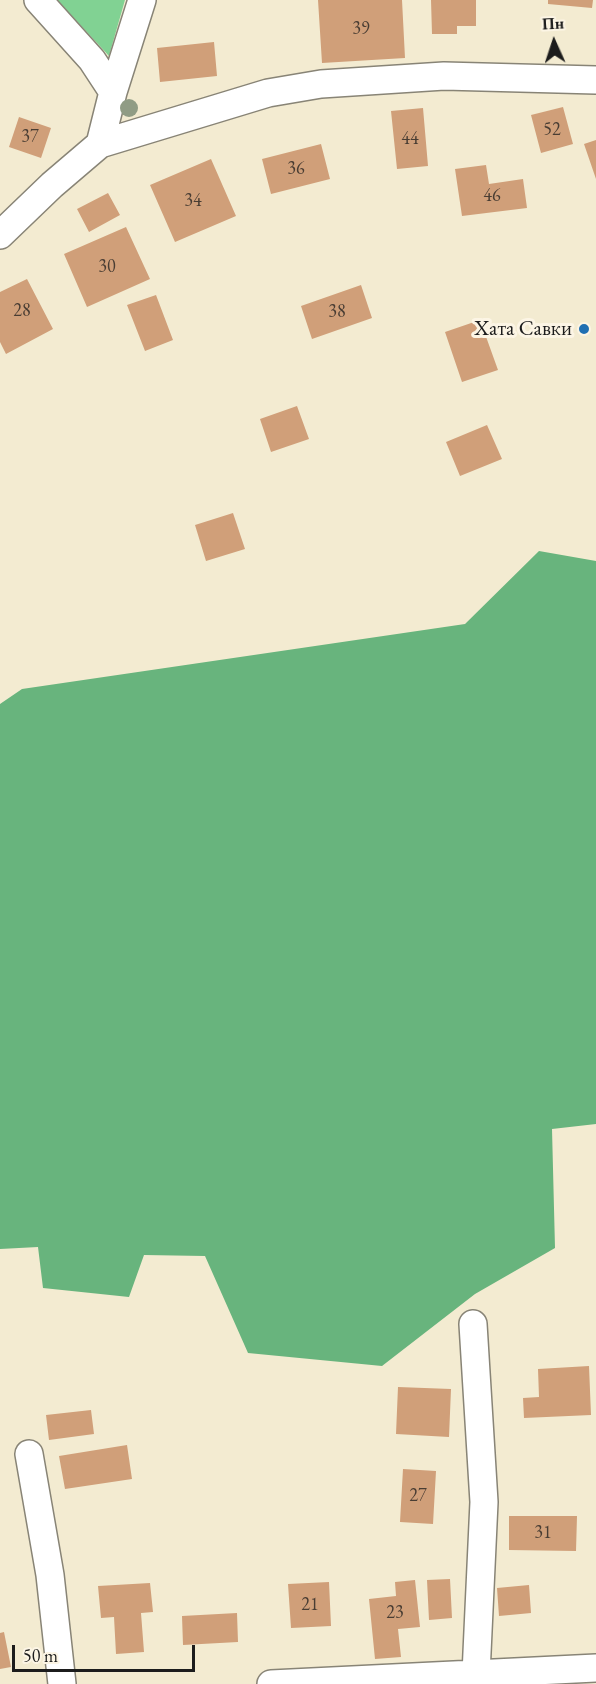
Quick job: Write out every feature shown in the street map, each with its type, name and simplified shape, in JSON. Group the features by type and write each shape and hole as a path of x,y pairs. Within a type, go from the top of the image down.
{"street":[{"path":"38,0 92,60 113,92"},
{"path":"100,144 113,92 142,0"},
{"path":"0,236 52,185 100,144 268,93 321,84 444,76 596,80"},
{"path":"473,1324 484,1502 476,1674"},
{"path":"29,1454 50,1575 62,1684"},
{"path":"271,1684 596,1668"}],"green space":[{"path":"57,0 125,0 109,56"},
{"path":"539,551 596,561 596,1124 552,1129 555,1248 475,1294 382,1366 248,1353 205,1256 144,1255 129,1297 43,1288 38,1247 0,1249 0,704 22,689 465,624"}],"building":[{"path":"318,0 402,0 405,58 322,63"},
{"path":"431,0 476,0 476,26 457,26 457,34 432,34"},
{"path":"548,0 593,0 592,8 548,4"},
{"path":"214,42 217,76 160,82 157,48"},
{"path":"563,107 573,144 541,153 531,115"},
{"path":"423,108 428,166 397,169 391,111"},
{"path":"19,117 51,128 41,158 9,147"},
{"path":"596,140 596,179 584,144"},
{"path":"321,144 330,179 271,194 262,159"},
{"path":"211,159 236,216 175,242 150,185"},
{"path":"486,165 489,184 523,179 527,208 462,216 455,169"},
{"path":"108,193 120,215 89,232 77,209"},
{"path":"126,227 150,279 87,307 64,254"},
{"path":"27,279 53,329 6,354 0,342 0,292"},
{"path":"361,285 372,318 312,339 301,306"},
{"path":"156,295 173,340 145,351 127,305"},
{"path":"480,320 498,370 462,382 445,332"},
{"path":"297,406 309,439 271,452 260,419"},
{"path":"487,425 502,459 460,476 446,442"},
{"path":"233,513 245,549 206,561 195,525"},
{"path":"589,1366 591,1415 524,1418 523,1398 539,1397 538,1369"},
{"path":"398,1387 451,1389 449,1437 396,1434"},
{"path":"91,1410 94,1434 49,1440 46,1415"},
{"path":"127,1445 132,1479 65,1489 59,1456"},
{"path":"403,1469 436,1471 433,1524 400,1522"},
{"path":"509,1516 577,1516 576,1551 509,1550"},
{"path":"450,1579 452,1618 429,1620 427,1580"},
{"path":"415,1580 420,1627 398,1629 401,1657 375,1659 369,1599 396,1596 395,1582"},
{"path":"329,1582 331,1626 291,1628 288,1584"},
{"path":"150,1583 153,1612 141,1613 144,1652 116,1654 114,1617 101,1618 98,1586"},
{"path":"529,1585 531,1613 499,1616 497,1588"},
{"path":"237,1613 238,1642 183,1645 182,1616"},
{"path":"4,1632 11,1667 0,1669 0,1633"}],"place":[{"name":"Хата Савки","path":"584,329"}]}
